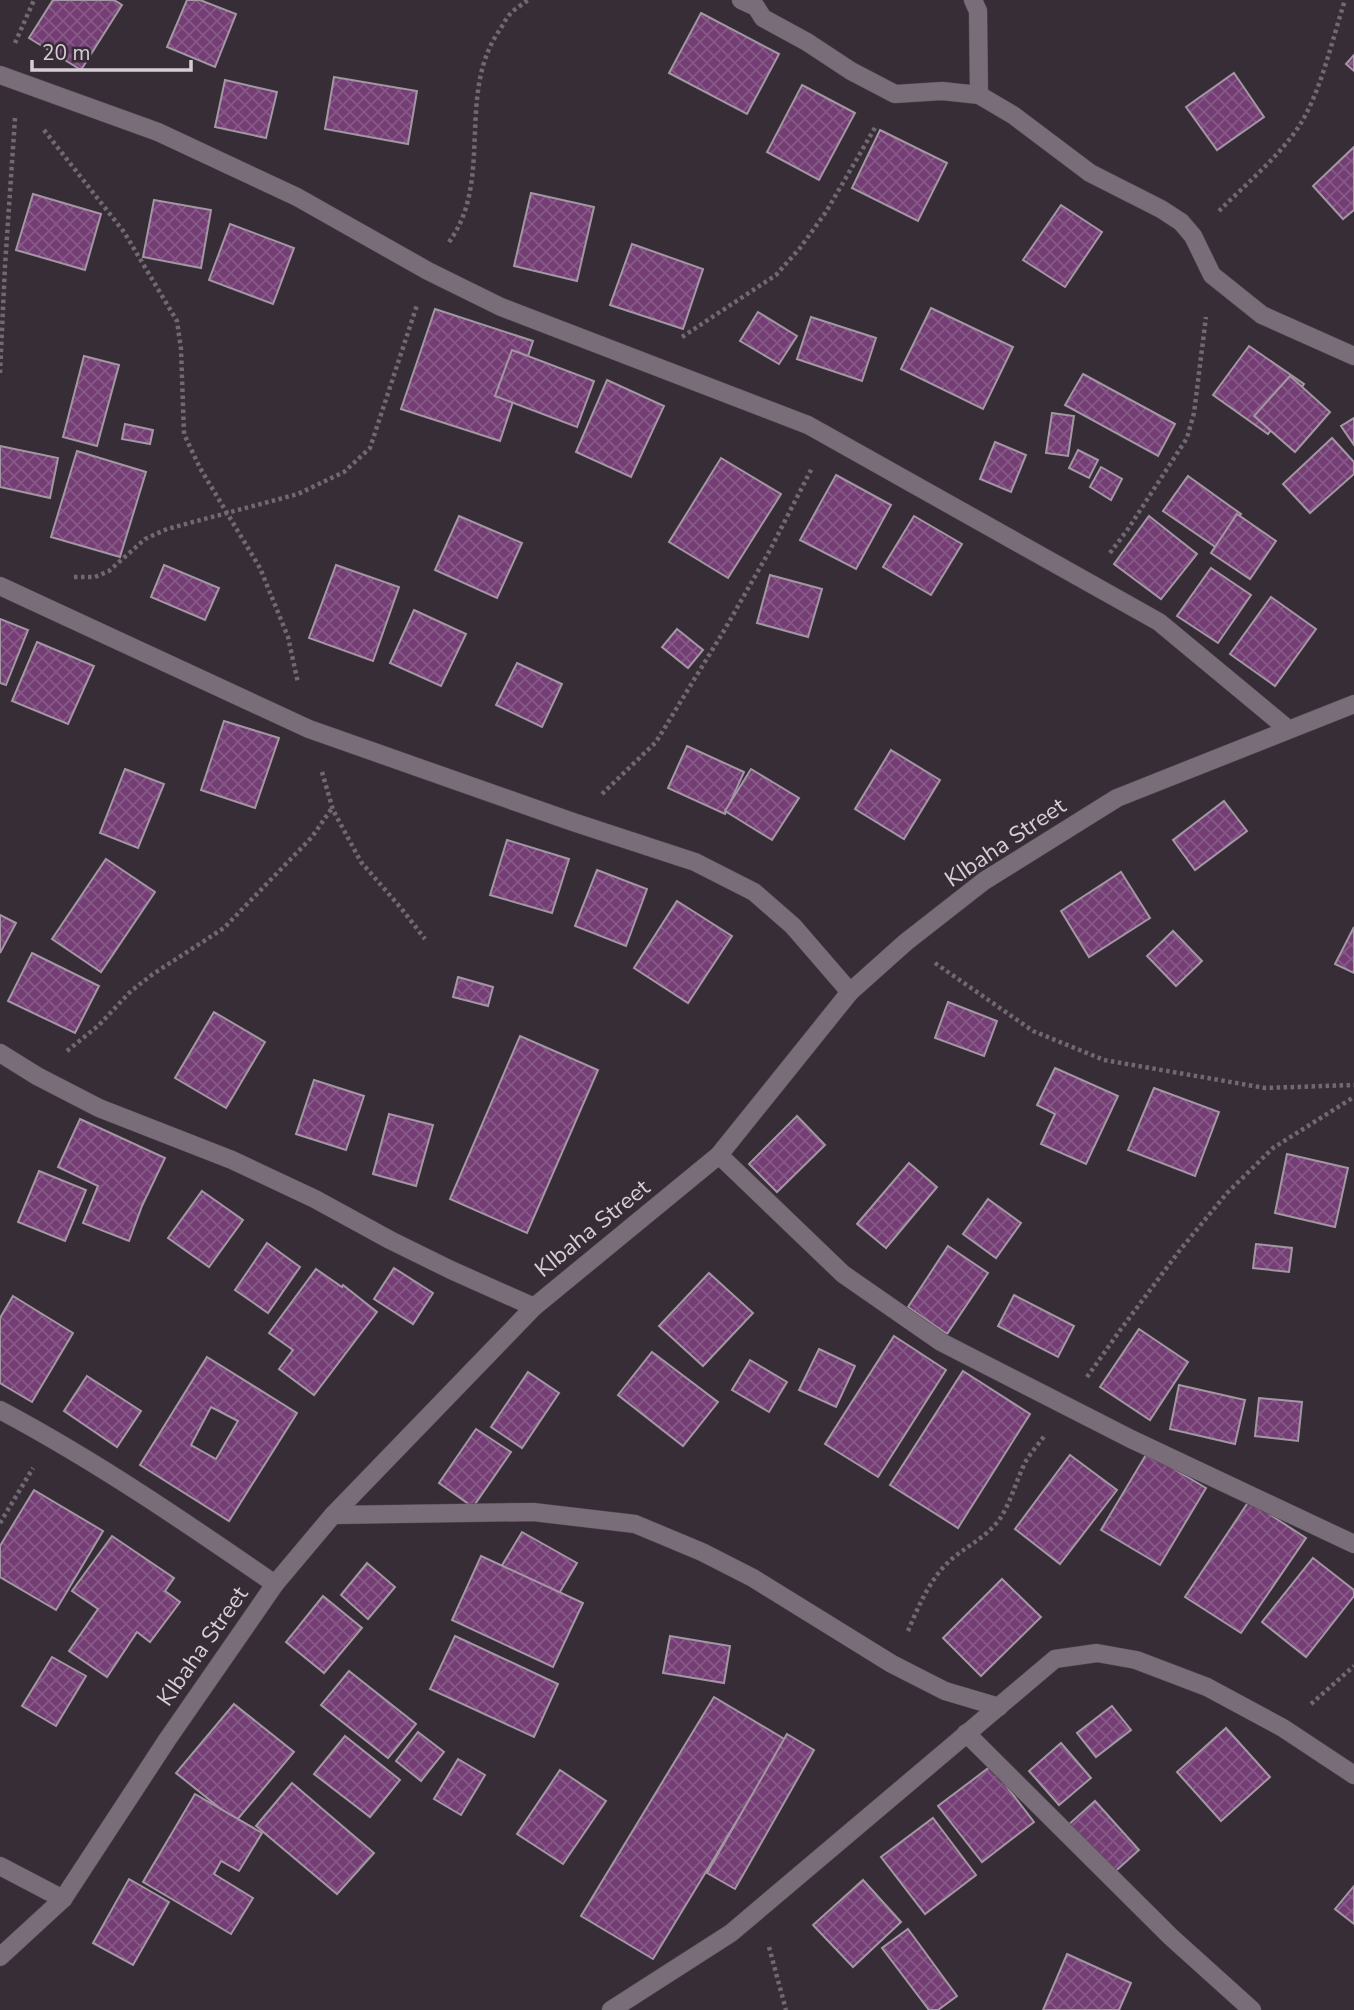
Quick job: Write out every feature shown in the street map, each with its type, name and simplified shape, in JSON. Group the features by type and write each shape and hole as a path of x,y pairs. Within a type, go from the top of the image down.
{"street":[{"path":"741,0 755,8 763,18 895,94 942,92 979,95 1013,115 1090,173 1181,222 1193,236 1212,275 1262,315 1354,356"},
{"path":"973,0 978,11 979,95"},
{"path":"2,75 170,138 297,197 428,271 501,307 808,425 1159,622 1288,729"},
{"path":"0,586 309,729 695,862 754,892 793,926 850,992"},
{"name":"KIbaha Street","path":"0,1957 62,1899 275,1584 333,1515 534,1307 719,1155 850,992 906,942 984,881 1116,798 1354,704"},
{"path":"0,1054 99,1108 244,1166 315,1199 439,1264 534,1307"},
{"path":"719,1155 844,1274 941,1342 1067,1407 1354,1544"},
{"path":"0,1410 51,1437 179,1518 275,1584"},
{"path":"333,1515 533,1512 635,1524 702,1552 753,1578 892,1664 945,1691 999,1707"},
{"path":"611,2010 731,1933 1055,1659 1097,1653 1136,1660 1207,1687 1283,1728 1354,1775"},
{"path":"966,1733 1171,1937 1252,2010"},
{"path":"0,1866 62,1899"}],"path":[{"path":"34,0 2,75 124,232 177,321 181,349 184,434 200,468 260,568 275,601 288,637 309,729 332,807 361,862 425,939"},
{"path":"65,576 95,577 109,571 145,539 167,529 298,494 344,472 370,448 428,271 458,229 468,206 477,89 489,46 510,14 528,0"},
{"path":"1193,236 1274,155 1300,124 1315,94 1345,0"},
{"path":"0,373 16,93"},
{"path":"643,362 776,275 826,212 895,94"},
{"path":"1088,583 1128,529 1187,438 1194,413 1212,275"},
{"path":"573,822 656,742 770,550 828,436"},
{"path":"37,1076 99,1025 131,991 224,928 312,838 332,807"},
{"path":"906,942 1033,1031 1104,1060 1265,1088 1354,1085"},
{"path":"892,1664 917,1608 933,1581 952,1558 987,1533 1000,1518 1027,1460 1180,1250 1227,1193 1273,1148 1354,1097"},
{"path":"0,1523 51,1437"},
{"path":"1264,1718 1293,1713 1316,1702 1354,1666"},
{"path":"758,1909 786,2010"}],"building":[{"path":"53,0 114,0 122,5 81,70 29,38"},
{"path":"187,0 200,0 236,14 215,67 167,47"},
{"path":"701,13 779,54 747,114 669,73"},
{"path":"1354,55 1354,71 1346,64"},
{"path":"1234,73 1264,117 1217,150 1186,107"},
{"path":"334,77 417,91 408,144 325,129"},
{"path":"225,80 277,92 266,138 215,127"},
{"path":"802,85 855,113 819,180 767,152"},
{"path":"880,130 947,163 918,221 852,188"},
{"path":"1354,147 1354,210 1343,219 1313,186"},
{"path":"531,193 594,207 577,281 514,266"},
{"path":"33,194 101,214 85,270 16,250"},
{"path":"154,200 211,210 201,268 143,257"},
{"path":"1061,205 1102,232 1065,287 1023,260"},
{"path":"230,224 294,248 273,304 209,280"},
{"path":"632,244 703,269 683,329 610,305"},
{"path":"931,308 1013,347 983,409 901,369"},
{"path":"435,309 533,341 500,441 401,409"},
{"path":"758,312 797,336 779,364 740,341"},
{"path":"811,317 876,338 862,381 797,359"},
{"path":"1249,346 1304,384 1268,434 1213,395"},
{"path":"512,350 594,381 577,427 495,396"},
{"path":"84,356 119,365 97,446 63,437"},
{"path":"1083,374 1175,424 1158,456 1065,405"},
{"path":"1290,376 1330,412 1295,452 1254,416"},
{"path":"607,380 664,406 631,477 576,452"},
{"path":"1052,413 1074,416 1068,456 1046,453"},
{"path":"1354,418 1354,445 1341,426"},
{"path":"125,424 153,430 150,444 122,439"},
{"path":"1332,438 1354,462 1354,474 1310,513 1283,484"},
{"path":"995,442 1026,455 1011,492 980,479"},
{"path":"0,446 58,458 50,498 0,487"},
{"path":"1078,450 1098,460 1089,478 1069,468"},
{"path":"77,451 146,472 120,557 51,537"},
{"path":"721,458 781,494 728,578 669,542"},
{"path":"1101,467 1122,479 1111,500 1090,487"},
{"path":"836,475 891,505 856,569 800,540"},
{"path":"1188,476 1241,514 1217,548 1163,511"},
{"path":"1237,514 1276,541 1250,579 1211,553"},
{"path":"459,516 522,543 497,598 435,570"},
{"path":"914,516 962,544 931,595 883,567"},
{"path":"1149,516 1197,554 1161,599 1114,564"},
{"path":"164,565 219,588 205,620 151,597"},
{"path":"336,565 399,587 373,661 309,638"},
{"path":"1211,568 1251,595 1218,643 1177,616"},
{"path":"770,575 822,589 808,637 757,623"},
{"path":"1271,597 1316,629 1275,686 1230,654"},
{"path":"414,610 466,634 441,686 390,663"},
{"path":"0,619 28,630 6,685 0,683"},
{"path":"677,629 703,650 688,668 662,647"},
{"path":"37,642 94,666 68,724 12,701"},
{"path":"517,663 562,684 542,727 496,705"},
{"path":"224,721 279,738 255,808 201,790"},
{"path":"687,746 744,772 725,814 668,788"},
{"path":"891,750 940,780 904,839 855,809"},
{"path":"125,769 164,784 138,848 100,833"},
{"path":"751,769 799,798 772,840 725,811"},
{"path":"1224,801 1247,831 1195,870 1173,840"},
{"path":"507,840 569,859 552,913 490,895"},
{"path":"106,859 155,892 101,972 52,939"},
{"path":"597,870 647,889 626,946 575,926"},
{"path":"1121,872 1150,918 1089,957 1061,911"},
{"path":"677,901 732,936 688,1003 634,968"},
{"path":"0,915 16,923 0,953"},
{"path":"1354,927 1354,973 1335,964"},
{"path":"1173,931 1202,961 1176,986 1147,956"},
{"path":"32,953 99,986 75,1033 8,1001"},
{"path":"458,977 493,987 488,1006 453,997"},
{"path":"948,1002 997,1021 984,1056 935,1038"},
{"path":"214,1012 265,1042 226,1108 175,1078"},
{"path":"520,1036 598,1070 527,1233 450,1199"},
{"path":"1055,1068 1118,1096 1086,1164 1041,1144 1055,1114 1037,1105"},
{"path":"314,1080 364,1096 346,1150 296,1134"},
{"path":"1154,1088 1219,1112 1195,1176 1128,1150"},
{"path":"389,1114 433,1125 416,1186 373,1174"},
{"path":"797,1116 825,1145 777,1192 749,1164"},
{"path":"80,1119 165,1158 129,1241 83,1223 98,1186 58,1167"},
{"path":"1287,1154 1348,1168 1335,1227 1275,1213"},
{"path":"909,1163 937,1187 886,1248 857,1224"},
{"path":"39,1171 86,1190 65,1241 18,1222"},
{"path":"202,1191 243,1220 209,1267 168,1238"},
{"path":"988,1199 1021,1223 996,1258 963,1234"},
{"path":"267,1243 300,1267 268,1313 235,1290"},
{"path":"1256,1244 1292,1248 1289,1272 1253,1268"},
{"path":"948,1246 988,1273 947,1334 908,1307"},
{"path":"394,1268 433,1293 413,1324 374,1299"},
{"path":"316,1269 342,1287 343,1285 377,1312 314,1395 279,1369 293,1350 269,1333"},
{"path":"709,1273 753,1313 703,1366 659,1326"},
{"path":"1014,1295 1074,1326 1058,1357 998,1326"},
{"path":"13,1296 73,1333 32,1402 0,1383 0,1318"},
{"path":"1139,1329 1188,1362 1150,1420 1100,1387"},
{"path":"894,1336 946,1370 878,1477 825,1444"},
{"path":"819,1349 855,1366 836,1407 799,1390"},
{"path":"652,1352 718,1402 683,1446 618,1395"},
{"path":"207,1357 297,1413 229,1521 140,1465","holes":["211,1407 238,1421 216,1459 191,1445"]},
{"path":"750,1360 787,1382 769,1412 732,1390"},
{"path":"963,1371 1030,1414 958,1528 890,1485"},
{"path":"528,1372 559,1393 522,1448 491,1427"},
{"path":"87,1376 141,1411 117,1447 64,1411"},
{"path":"1179,1385 1245,1400 1235,1444 1170,1429"},
{"path":"1259,1398 1302,1402 1298,1441 1255,1436"},
{"path":"476,1429 511,1452 473,1507 439,1483"},
{"path":"1147,1453 1206,1488 1160,1565 1101,1530"},
{"path":"1070,1455 1117,1490 1060,1564 1015,1529"},
{"path":"34,1490 103,1531 56,1610 0,1577 0,1546"},
{"path":"1249,1501 1306,1538 1241,1633 1185,1597"},
{"path":"522,1532 577,1563 547,1614 492,1582"},
{"path":"112,1536 174,1578 165,1591 180,1602 150,1642 137,1632 107,1677 69,1651 98,1609 72,1591"},
{"path":"481,1556 583,1603 553,1667 452,1620"},
{"path":"1313,1558 1354,1590 1354,1596 1306,1657 1262,1622"},
{"path":"367,1563 395,1587 368,1619 341,1595"},
{"path":"1002,1579 1041,1617 981,1676 943,1638"},
{"path":"323,1596 362,1628 324,1673 286,1642"},
{"path":"455,1636 558,1684 534,1737 430,1689"},
{"path":"670,1636 730,1646 724,1683 663,1673"},
{"path":"52,1657 86,1676 56,1726 22,1706"},
{"path":"349,1671 416,1724 388,1758 321,1705"},
{"path":"714,1697 786,1740 653,1959 581,1916"},
{"path":"234,1704 294,1752 236,1821 176,1773"},
{"path":"1112,1706 1131,1730 1096,1757 1077,1733"},
{"path":"1226,1728 1270,1777 1221,1821 1177,1772"},
{"path":"418,1732 444,1752 421,1781 396,1761"},
{"path":"787,1734 814,1750 735,1889 707,1873"},
{"path":"345,1736 400,1780 370,1817 314,1774"},
{"path":"1061,1743 1091,1778 1059,1805 1029,1771"},
{"path":"458,1759 485,1775 461,1815 434,1799"},
{"path":"991,1766 1034,1822 982,1862 938,1806"},
{"path":"560,1770 606,1801 563,1864 517,1834"},
{"path":"292,1783 374,1853 337,1894 256,1826"},
{"path":"195,1794 262,1833 239,1871 221,1861 214,1874 253,1898 231,1934 143,1882"},
{"path":"1095,1801 1139,1850 1110,1876 1067,1826"},
{"path":"933,1818 976,1875 925,1914 881,1857"},
{"path":"129,1879 169,1902 133,1965 93,1943"},
{"path":"863,1880 901,1922 853,1967 813,1925"},
{"path":"1354,1886 1354,1924 1335,1909"},
{"path":"908,1929 957,1996 938,2010 929,2010 882,1948"},
{"path":"1067,1954 1131,1983 1119,2010 1043,2010"}]}
